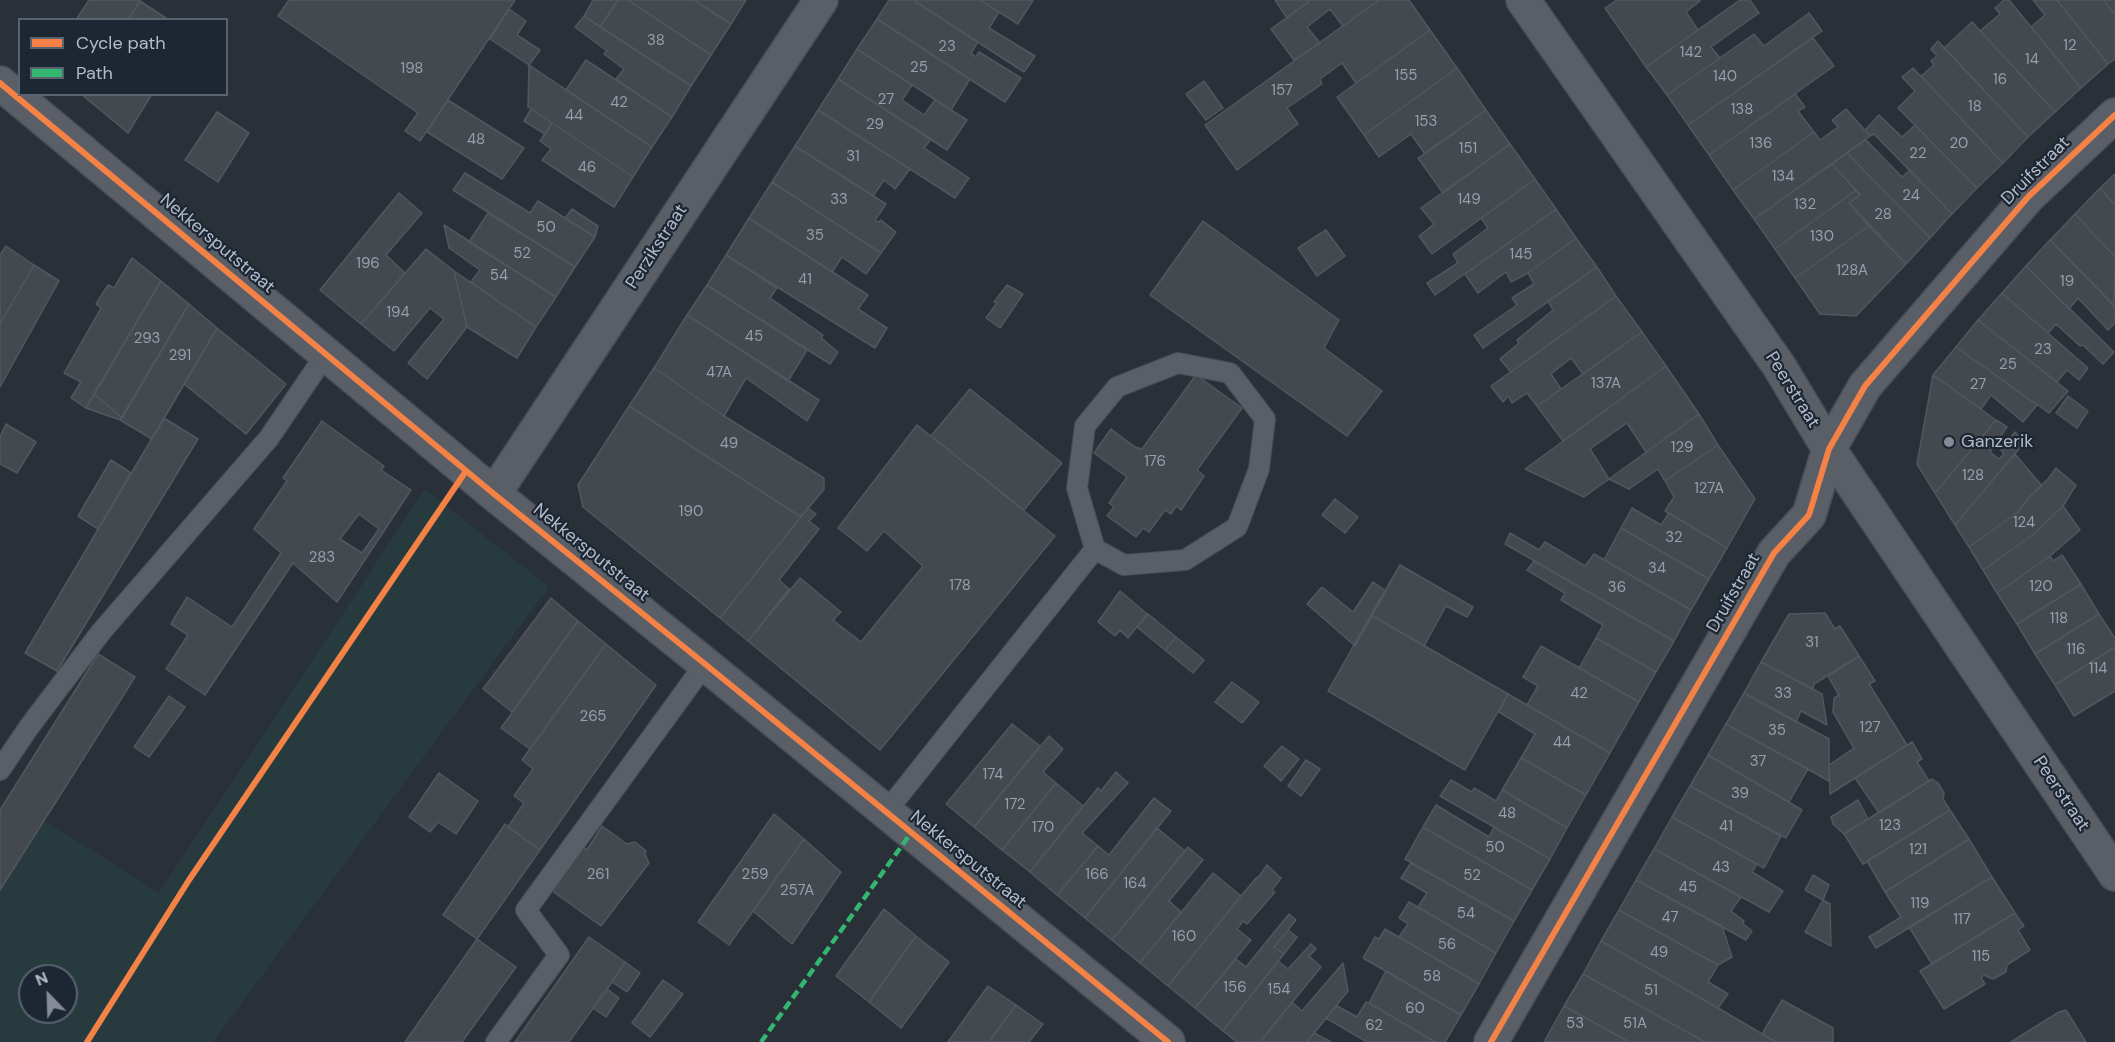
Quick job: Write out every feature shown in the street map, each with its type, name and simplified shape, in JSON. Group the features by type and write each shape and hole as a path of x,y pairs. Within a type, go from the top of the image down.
{"street":[{"name":"Perzikstraat","path":"494,494 821,0"},
{"name":"Peerstraat","path":"1522,0 1779,366 1829,449 2115,874"},
{"name":"Nekkersputstraat","path":"0,83 494,494 1168,1042"},
{"name":"Druifstraat","path":"1491,1042 1774,552 1809,515 1829,449 1865,386 2028,197 2115,115"}],"lane":[{"path":"0,770 29,727 101,632 269,438 326,354"},
{"path":"1178,363 1230,373 1265,419 1259,469 1237,527 1185,560 1124,565 1095,549 1077,489 1085,426 1117,387 1178,363"},
{"path":"886,812 1095,549"},
{"path":"496,1042 559,955 526,910 705,664"}],"green space":[{"path":"425,489 549,587 213,1042 0,1042 0,890 44,820 159,893"}],"building":[{"path":"89,0 140,1 129,18 77,18"},
{"path":"289,0 515,0 420,141 405,131 418,113 278,16"},
{"path":"593,0 618,0 600,27 584,16"},
{"path":"618,0 628,0 711,55 691,86 600,27"},
{"path":"628,0 694,0 731,24 711,55"},
{"path":"694,0 746,0 731,24"},
{"path":"889,0 913,0 978,42 971,53 976,57 979,52 1021,78 1005,102 877,19"},
{"path":"913,0 980,0 999,12 989,28 1035,56 1024,72"},
{"path":"980,0 1033,0 1018,24"},
{"path":"1275,0 1311,0 1287,18"},
{"path":"1311,0 1379,0 1343,26 1330,9 1307,27 1320,43 1294,60 1271,29"},
{"path":"1379,0 1409,0 1430,30 1356,83 1342,63 1320,79 1322,84 1287,108 1298,124 1237,170 1205,125"},
{"path":"1617,0 1699,0 1686,12 1698,30 1646,67 1605,8"},
{"path":"1740,0 1750,0 1759,13 1711,47 1720,58 1667,95 1646,67"},
{"path":"2004,0 2009,0 2081,88 2055,112 1980,31 2000,14 1995,8"},
{"path":"2033,0 2057,0 2108,64 2081,88 2031,27 2045,15"},
{"path":"2057,0 2103,0 2115,15 2115,59 2108,64"},
{"path":"2103,0 2115,0 2115,15"},
{"path":"140,1 166,18 129,18"},
{"path":"509,9 526,21 517,35 540,50 529,65 490,39"},
{"path":"1809,13 1822,31 1688,125 1667,95 1754,34 1764,46"},
{"path":"584,16 691,86 672,117 616,79 624,69 604,54 607,51 575,27"},
{"path":"877,19 970,79 951,110 857,49"},
{"path":"1972,22 2055,112 2028,137 1944,48"},
{"path":"1430,30 1457,68 1364,135 1337,97"},
{"path":"1813,38 1834,66 1709,155 1688,125"},
{"path":"1938,41 2028,137 2003,163 1921,76 1934,65 1931,61 1937,56 1931,49"},
{"path":"857,49 912,85 902,100 924,115 935,100 967,120 947,150 838,79"},
{"path":"586,60 672,117 652,147 566,90"},
{"path":"529,65 652,147 633,177 528,107"},
{"path":"1457,68 1486,110 1425,154 1411,134 1379,157 1364,135"},
{"path":"1913,68 2003,163 1977,188 1898,108 1915,91 1902,77"},
{"path":"838,79 931,139 924,148 969,178 955,198 818,110"},
{"path":"1204,81 1223,108 1206,120 1186,94"},
{"path":"1795,94 1805,107 1798,111 1814,132 1733,190 1709,155"},
{"path":"83,96 151,96 128,133"},
{"path":"448,100 524,148 502,179 427,132"},
{"path":"531,109 552,123 545,134 524,121"},
{"path":"1846,109 1870,136 1754,219 1733,190 1814,132 1820,140 1838,127 1832,120"},
{"path":"818,110 910,169 895,189 884,180 873,196 795,146"},
{"path":"1486,110 1510,144 1443,193 1418,158"},
{"path":"217,112 249,133 218,182 185,160"},
{"path":"1879,115 1902,137 1915,125 1977,188 1952,214 1874,134 1870,136 1865,130"},
{"path":"552,123 633,177 614,207 542,160 551,149 540,141"},
{"path":"1866,140 1902,177 1910,170 1952,214 1930,238 1847,153"},
{"path":"1510,144 1535,179 1432,254 1419,236 1434,224 1421,208"},
{"path":"795,146 886,204 875,220 878,222 881,220 896,232 881,253 772,182"},
{"path":"1847,153 1930,238 1906,264 1849,203 1860,195 1832,164"},
{"path":"1832,164 1856,190 1775,249 1754,219"},
{"path":"465,173 530,213 538,201 595,237 575,267 453,190"},
{"path":"2115,174 2115,205 2100,188"},
{"path":"1535,179 1556,209 1435,295 1427,283 1458,263 1453,254 1488,228 1481,218"},
{"path":"772,182 881,253 866,274 842,257 832,272 749,218"},
{"path":"2100,188 2115,205 2115,257 2075,214"},
{"path":"1856,190 1860,195 1849,203 1869,226 1795,278 1775,249"},
{"path":"399,193 422,213 386,255 405,273 361,324 320,290"},
{"path":"572,209 598,226 595,237 565,218"},
{"path":"1556,209 1576,238 1528,273 1511,282 1506,272 1478,293 1465,274"},
{"path":"488,213 575,267 556,297 469,242"},
{"path":"2075,214 2115,257 2114,305 2050,240"},
{"path":"749,218 868,295 858,309 887,328 875,348 726,255"},
{"path":"1203,221 1339,320 1324,348 1382,391 1347,436 1150,295"},
{"path":"444,225 556,297 536,327 471,282 480,270 449,248"},
{"path":"1869,226 1906,264 1856,316 1820,314 1795,278"},
{"path":"1326,230 1345,256 1317,276 1298,248"},
{"path":"1576,238 1597,267 1483,348 1474,335 1517,305 1512,298 1534,284 1528,273"},
{"path":"2050,240 2115,307 2115,323 2108,330 2078,298 2069,309 2026,266"},
{"path":"6,246 34,265 0,324 0,255"},
{"path":"426,249 454,271 467,327 427,379 408,363 444,319 430,308 394,351 361,324"},
{"path":"726,255 777,288 770,298 823,335 821,338 838,352 830,364 707,285"},
{"path":"132,258 161,281 86,408 71,398 81,382 64,373 101,308 96,304 108,285 114,288"},
{"path":"34,265 59,281 0,387 0,324"},
{"path":"2026,266 2114,352 2103,364 2056,324 2048,333 2002,293"},
{"path":"1597,267 1616,296 1511,372 1500,359 1519,343 1517,340 1553,310 1548,301"},
{"path":"454,271 536,327 517,358 467,327"},
{"path":"161,281 189,304 122,418 94,394"},
{"path":"707,285 807,350 788,381 687,315"},
{"path":"1007,285 1023,294 1000,328 986,318 997,303 994,302"},
{"path":"2002,293 2088,368 2079,380 2067,370 2057,382 1978,320"},
{"path":"1616,296 1642,332 1583,374 1571,358 1551,374 1561,389 1537,406 1527,393 1512,403 1508,396 1503,402 1491,386"},
{"path":"189,304 217,328 152,439 120,420"},
{"path":"687,315 819,400 807,421 746,378 724,416 654,368"},
{"path":"1978,320 2068,391 2049,413 1956,347"},
{"path":"217,328 286,384 246,434 184,384"},
{"path":"1642,332 1666,366 1563,441 1537,406"},
{"path":"1956,347 2037,405 2023,422 1991,395 1981,409 1933,375"},
{"path":"1666,366 1699,414 1646,452 1627,423 1590,449 1609,479 1584,497 1525,469"},
{"path":"654,368 724,416 824,478 824,489 801,517 629,406"},
{"path":"1196,375 1242,408 1197,470 1204,476 1181,510 1176,506 1171,514 1165,510 1149,532 1143,528 1136,537 1107,516 1114,507 1109,503 1127,477 1094,453 1111,429 1135,447 1142,449"},
{"name":"Ganzerik","path":"1933,375 1996,420 1935,493 1917,464"},
{"path":"970,389 1062,463 1024,510 931,436"},
{"path":"94,394 122,418 120,420 86,408"},
{"path":"2068,396 2088,411 2077,428 2056,413"},
{"path":"629,406 801,517 720,618 583,507 578,485"},
{"path":"1699,414 1718,445 1665,481 1658,469 1629,489 1609,479"},
{"path":"164,418 198,439 57,671 25,653"},
{"path":"1996,420 2007,427 1990,452 1999,459 2004,454 2001,450 2015,432 2024,443 1955,525 1935,493"},
{"path":"322,421 384,466 381,470 411,490 337,602 293,563 205,695 166,669 188,635 171,624 187,597 232,627 281,553 254,529 287,481 283,478","holes":["359,514 379,529 362,553 340,539"]},
{"path":"6,424 36,442 17,473 0,464 0,437"},
{"path":"917,425 1055,536 880,750 748,641 800,578 841,612 833,620 861,642 923,566 884,531 867,551 838,528"},
{"path":"1718,445 1755,499 1727,548 1665,511 1674,497 1665,481"},
{"path":"2015,454 2042,486 2030,496 2018,512 1969,547 1955,525"},
{"path":"111,460 131,473 98,529 78,516"},
{"path":"2056,468 2076,485 2063,506 2035,533 1983,570 1969,547 2018,512"},
{"path":"1335,499 1358,517 1345,533 1322,515"},
{"path":"2063,506 2080,530 2050,556 1997,593 1983,570 2035,533"},
{"path":"808,508 816,514 809,521 819,529 779,580 789,589 748,641 720,618"},
{"path":"1632,508 1661,525 1669,513 1727,548 1709,579 1621,528"},
{"path":"1621,528 1709,579 1691,610 1604,560"},
{"path":"1510,533 1539,550 1545,542 1585,566 1594,554 1691,610 1674,641 1505,544"},
{"path":"2062,555 2081,584 2017,624 1997,593 2050,556 2053,561"},
{"path":"1534,561 1674,641 1656,672 1596,638 1603,625 1561,600 1565,593 1527,570"},
{"path":"1400,565 1473,607 1467,617 1446,606 1424,646 1371,615"},
{"path":"1373,582 1386,591 1355,646 1307,604 1322,587 1353,612"},
{"path":"2081,584 2099,614 2035,654 2017,624"},
{"path":"1120,591 1147,614 1128,638 1120,630 1115,636 1098,622"},
{"path":"551,598 578,621 512,712 483,689"},
{"path":"1825,613 1835,629 1840,626 1859,656 1814,684 1813,689 1761,662 1789,614"},
{"path":"1148,614 1176,637 1165,650 1137,627"},
{"path":"2099,614 2115,638 2115,647 2055,685 2035,654"},
{"path":"1371,615 1508,694 1465,770 1328,691"},
{"path":"578,621 606,644 530,749 501,728"},
{"path":"1176,637 1204,660 1193,673 1165,650"},
{"path":"1596,638 1656,672 1639,702 1579,668"},
{"path":"606,644 656,685 540,850 508,827 524,803 514,796 533,769 522,760"},
{"path":"1541,646 1639,702 1610,753 1527,705 1538,686 1523,677"},
{"path":"2115,647 2115,691 2074,716 2055,685"},
{"path":"98,654 135,677 0,890 0,810"},
{"path":"1859,656 1875,681 1869,684 1907,745 1830,794 1829,765 1854,748 1833,712 1834,698 1839,695 1828,676"},
{"path":"1761,662 1822,694 1827,725 1801,711 1796,722 1744,693"},
{"path":"1232,682 1259,702 1242,723 1215,702"},
{"path":"1744,693 1829,739 1829,781 1726,724"},
{"path":"1508,694 1610,753 1586,795 1521,758 1535,734 1499,712"},
{"path":"169,696 185,707 149,757 134,747"},
{"path":"1012,724 1040,746 974,827 946,804"},
{"path":"1726,724 1808,769 1789,802 1708,755"},
{"path":"1049,736 1063,749 1043,772 1056,783 1002,850 974,827"},
{"path":"1912,742 1922,759 1917,762 1929,781 1879,813 1855,778"},
{"path":"1282,746 1299,759 1281,781 1264,766"},
{"path":"1708,755 1802,810 1786,838 1690,786"},
{"path":"1521,758 1586,795 1567,828 1502,790"},
{"path":"1306,760 1320,769 1301,796 1288,786"},
{"path":"1116,772 1128,783 1082,833 1098,846 1057,895 1030,872 1098,788 1101,791"},
{"path":"439,773 478,801 456,834 438,822 430,832 409,817"},
{"path":"1932,779 1938,783 1944,793 1943,799 1950,810 1863,864 1844,834"},
{"path":"1451,780 1472,792 1474,788 1496,801 1502,790 1567,828 1550,859 1440,796"},
{"path":"1056,783 1083,806 1030,872 1002,850"},
{"path":"1690,786 1781,836 1764,868 1672,817"},
{"path":"1154,798 1171,811 1085,918 1057,895 1098,846 1109,855"},
{"path":"1858,800 1868,819 1844,834 1833,824 1831,817"},
{"path":"1436,805 1489,837 1494,827 1550,859 1532,890 1423,827"},
{"path":"1950,810 1969,839 1885,892 1867,861"},
{"path":"774,814 804,839 729,945 698,922"},
{"path":"1672,817 1757,864 1752,872 1783,891 1769,912 1654,849"},
{"path":"505,824 540,850 477,939 443,915"},
{"path":"602,826 627,844 635,842 646,851 649,863 601,926 548,888 580,844 587,850"},
{"path":"1423,827 1532,890 1514,921 1405,859"},
{"path":"1157,828 1185,851 1112,940 1085,918"},
{"path":"804,839 841,872 792,944 753,911"},
{"path":"1969,839 1992,877 1876,948 1869,937 1901,917 1885,892"},
{"path":"1188,847 1203,860 1169,901 1181,912 1140,963 1112,940"},
{"path":"1654,849 1741,897 1731,911 1752,931 1746,940 1636,880"},
{"path":"1411,863 1514,921 1496,953 1418,907 1427,893 1401,878"},
{"path":"1267,865 1281,878 1272,890 1275,892 1247,924 1243,921 1237,929 1251,940 1195,1008 1168,986"},
{"path":"1213,873 1241,896 1168,986 1140,963"},
{"path":"1813,875 1829,885 1823,900 1805,890"},
{"path":"1992,877 2015,913 1932,964 1909,927"},
{"path":"1636,880 1722,926 1732,957 1718,965 1619,910"},
{"path":"1823,900 1830,904 1831,946 1805,932"},
{"path":"1409,902 1496,953 1479,984 1399,937 1408,924 1399,918"},
{"path":"884,909 916,936 869,1002 836,976"},
{"path":"1619,910 1718,965 1708,982 1728,994 1718,1008 1601,941"},
{"path":"2015,913 2024,926 2018,930 2030,950 2007,965 2006,972 1993,979 1984,975 1981,978 1985,984 1944,1009 1920,971"},
{"path":"1289,914 1296,920 1274,947 1284,954 1223,1031 1195,1008 1236,959 1246,967"},
{"path":"1385,929 1479,984 1461,1015 1363,958 1375,937 1379,939"},
{"path":"1288,930 1297,937 1284,954 1274,947"},
{"path":"916,936 949,962 901,1028 869,1002"},
{"path":"589,937 625,962 612,982 569,1042 515,1042"},
{"path":"477,939 516,967 462,1042 405,1042"},
{"path":"1601,941 1776,1042 1705,1042 1583,974"},
{"path":"1311,944 1316,949 1309,956 1321,967 1260,1042 1237,1042 1223,1031 1278,961 1288,969"},
{"path":"625,962 640,973 627,992 612,982"},
{"path":"1343,963 1348,991 1307,1042 1260,1042 1292,1002 1302,1011"},
{"path":"1386,971 1461,1015 1445,1042 1435,1042 1369,1003"},
{"path":"1583,974 1705,1042 1629,1042 1564,1006"},
{"path":"663,980 683,994 650,1037 632,1023"},
{"path":"988,986 1016,1005 989,1042 948,1042"},
{"path":"607,989 619,998 606,1017 593,1008"},
{"path":"1782,1000 1833,1028 1833,1042 1776,1042 1762,1034"},
{"path":"1366,1002 1435,1042 1367,1042 1326,1018 1337,1006 1357,1017"},
{"path":"1016,1005 1043,1024 1029,1042 989,1042"},
{"path":"1564,1006 1629,1042 1544,1042"},
{"path":"2066,1010 2086,1042 2011,1042 2059,1012"},
{"path":"1314,1033 1331,1042 1307,1042"}],"marked path":[{"path":"761,1042 911,833"}],"cycle path":[{"path":"0,83 494,494 1168,1042"},
{"path":"1491,1042 1774,553 1809,515 1829,449 1865,386 2028,197 2115,115"},
{"path":"87,1042 189,880 466,471"}],"place":[{"name":"Ganzerik","path":"1949,442"}]}
